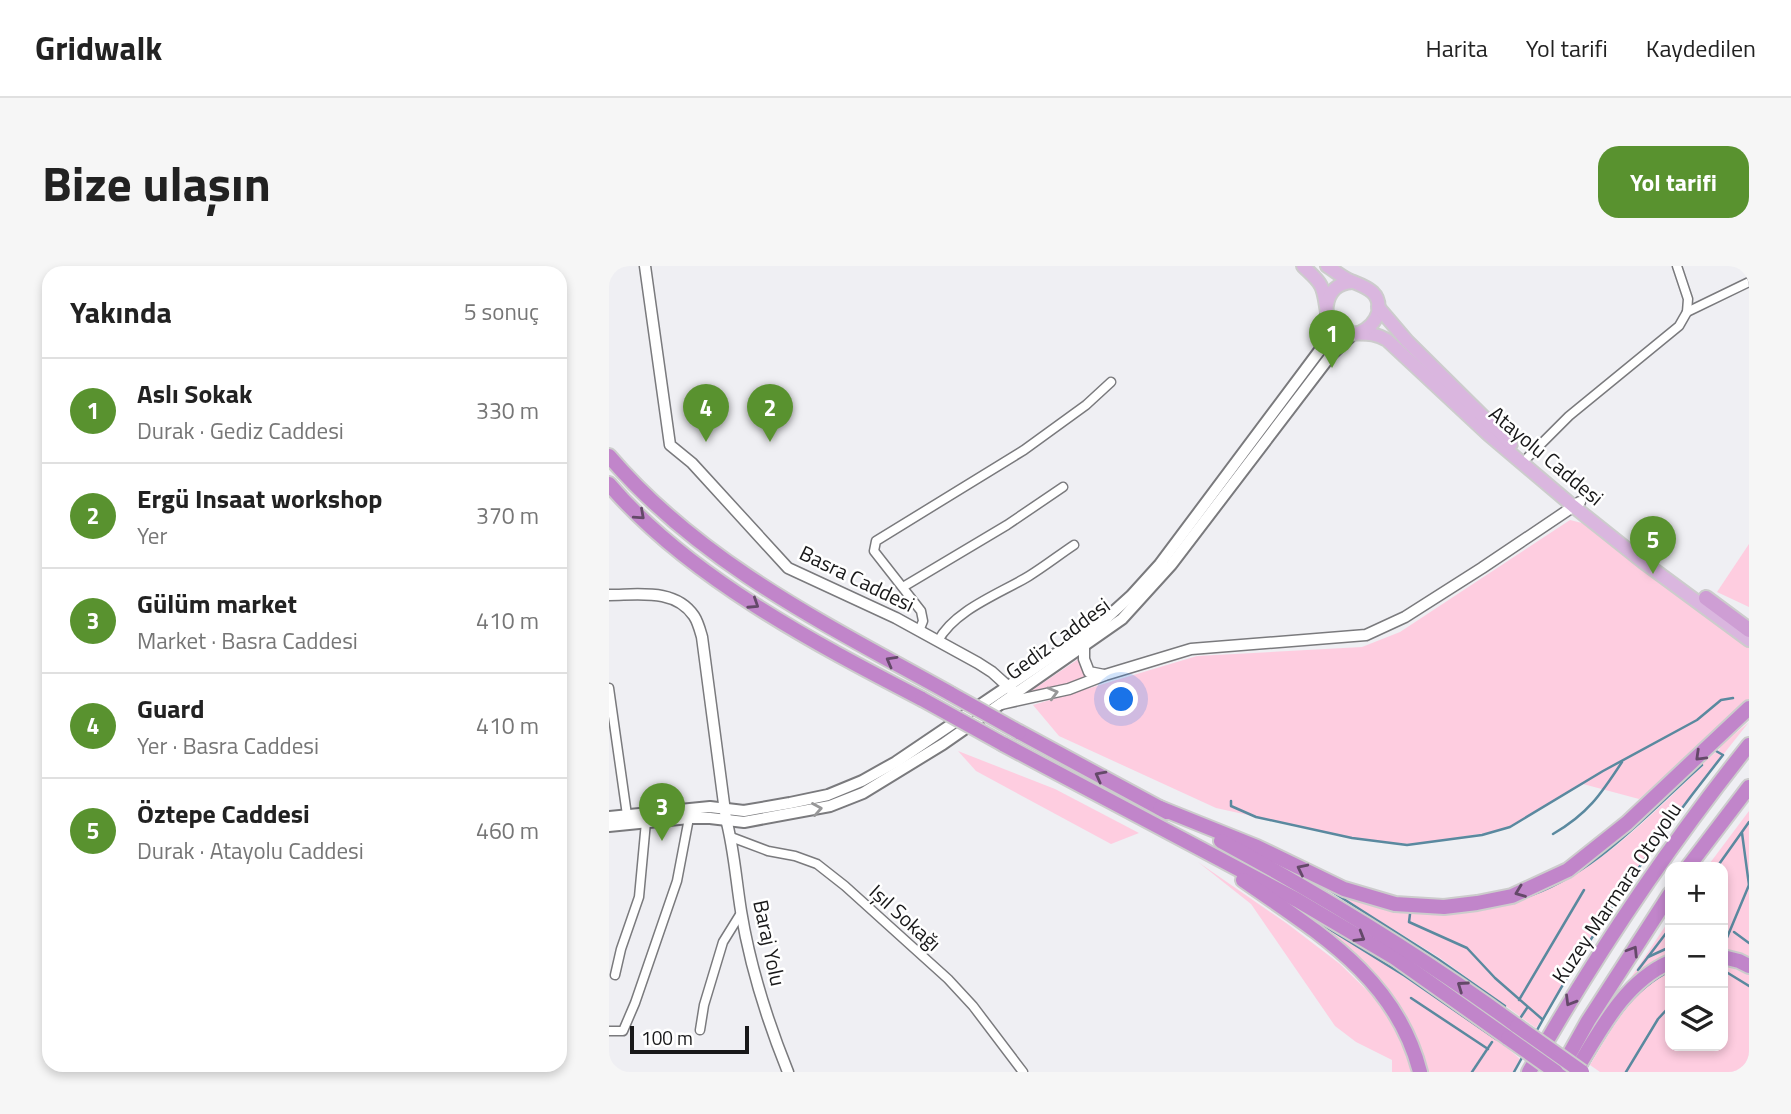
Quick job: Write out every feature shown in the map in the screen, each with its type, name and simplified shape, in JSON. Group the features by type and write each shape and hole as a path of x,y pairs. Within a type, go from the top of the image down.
{"highway":[{"path":"609,456 630,481 669,517 749,579 1019,732 1301,884 1440,971 1558,1072 1665,902"},
{"path":"609,484 673,545 716,578 794,628 1003,744 1297,900 1582,1072"},
{"path":"1706,598 1749,615"},
{"path":"1706,598 1749,630"},
{"path":"1160,808 1257,847 1344,889 1395,904 1444,907 1476,903 1512,896 1538,886 1577,863 1627,823 1749,708"},
{"name":"Kuzey Marmara Otoyolu","path":"1529,1072 1555,1025 1623,917 1692,817 1749,745"},
{"path":"1692,862 1749,787"},
{"path":"1128,810 1241,878 1352,960 1370,978 1389,1004 1406,1035 1420,1072"},
{"path":"1728,958 1749,966"},
{"path":"1575,1072 1606,1021 1627,994 1643,978 1665,965"}],"main road":[{"name":"Atayolu Caddesi","path":"1303,266 1319,282 1326,309 1337,329 1353,334 1377,334 1399,349 1489,435 1635,548 1706,598"},
{"name":"Atayolu Caddesi","path":"1327,266 1352,282 1367,286 1373,291 1378,307 1407,341 1508,442 1528,457 1641,561 1749,640"},
{"path":"1326,309 1331,293 1344,283 1352,282"},
{"path":"1353,334 1368,328 1374,322 1378,307"},
{"name":"Gediz Caddesi","path":"725,814 744,822 830,806 863,793 943,744 999,705 1013,690 1100,624 1131,596 1160,564 1320,351 1326,330 1326,309"},
{"name":"Gediz Caddesi","path":"725,814 828,795 862,781 1013,690 1122,620 1171,565 1323,365 1341,343 1353,334"},
{"path":"609,817 710,807 725,814"},
{"path":"609,826 725,814"}],"street":[{"name":"Basra Caddesi","path":"645,266 670,445 692,463 788,568 938,641 992,672 1013,690"},
{"path":"1528,457 1569,416 1679,326 1687,312 1688,299 1677,266"},
{"path":"1687,312 1749,282"},
{"path":"919,631 923,621 921,611 874,551 876,541 1024,450 1111,382"},
{"path":"902,587 1063,487"},
{"path":"999,705 1069,689 1191,649 1366,635 1405,617 1577,504"},
{"path":"938,641 951,625 995,593 1027,577 1074,545"},
{"name":"Baraj Yolu","path":"609,595 667,596 678,600 694,615 702,637 741,913 765,1013 788,1072"},
{"path":"1084,646 1084,659 1089,671 1105,675"},
{"path":"609,688 627,815"},
{"path":"609,1031 623,1031 635,1003 677,881 689,818"},
{"path":"615,975 639,897 646,822"},
{"name":"Işıl Sokağı","path":"731,837 768,851 817,864 845,886 973,1006 1023,1072"},
{"path":"700,1030 723,942 741,913"}],"shaded area":[{"path":"1570,520 1582,523 1628,555 1749,648 1749,701 1729,723 1639,799 1583,784 1510,827 1493,832 1407,845 1352,838 1216,808 1059,736 1033,705 1197,656 1362,647 1400,632"},
{"path":"1749,544 1749,607 1717,592"},
{"path":"1080,658 1084,673 1093,677 1019,699"},
{"path":"1749,722 1669,823 1617,898 1536,1028 1440,958 1338,895 1408,913 1443,914 1509,904 1542,892 1573,876 1617,845 1703,766 1701,764 1720,749 1719,747"},
{"path":"958,751 1055,789 1139,833 1111,844 976,771"},
{"path":"1749,811 1749,958 1728,952 1728,862 1711,862"},
{"path":"1198,862 1340,964 1380,1003 1402,1044 1412,1072 1392,1072 1392,1060 1356,1042 1335,1026 1251,904"},
{"path":"1318,922 1504,1045 1520,1059 1513,1072 1428,1072 1409,1025 1385,988 1356,955"},
{"path":"1665,926 1665,957 1630,979"},
{"path":"1728,966 1749,975 1749,1072 1600,1072 1590,1065 1624,1012 1644,989 1665,975 1665,1051 1728,1051"}],"waterway":[{"path":"1231,801 1231,806 1256,817 1352,838 1407,845 1482,835 1510,827 1603,771 1697,720 1721,700 1733,698"},
{"path":"1536,1032 1623,890 1723,755 1716,751"},
{"path":"1553,834 1576,819 1593,802 1622,762"},
{"path":"1523,898 1549,888 1597,859 1702,765"},
{"path":"1721,862 1749,822"},
{"path":"1742,833 1749,885"},
{"path":"1728,935 1749,885"},
{"path":"1519,1000 1584,890"},
{"path":"1338,894 1331,891 1438,959 1505,1006"},
{"path":"1305,914 1297,909 1405,976 1496,1039"},
{"path":"1410,914 1409,922 1467,948 1495,978 1542,1019"},
{"path":"1734,932 1749,943"},
{"path":"1638,970 1665,935"},
{"path":"1346,947 1356,956"},
{"path":"1648,957 1665,949"},
{"path":"1728,973 1749,986"},
{"path":"1585,1070 1620,1014 1655,979 1665,974"},
{"path":"1411,998 1488,1049"},
{"path":"1521,1017 1527,1008"},
{"path":"1626,1072 1665,1011"},
{"path":"1472,1072 1492,1042"},
{"path":"1514,1072 1524,1054"}],"place":[{"name":"Aslı Sokak","path":"1332,368"},
{"name":"Guard","path":"706,442"},
{"name":"Ergü Insaat workshop","path":"770,442"},
{"name":"Öztepe Caddesi","path":"1653,574"},
{"name":"Gülüm market","path":"662,841"}]}
